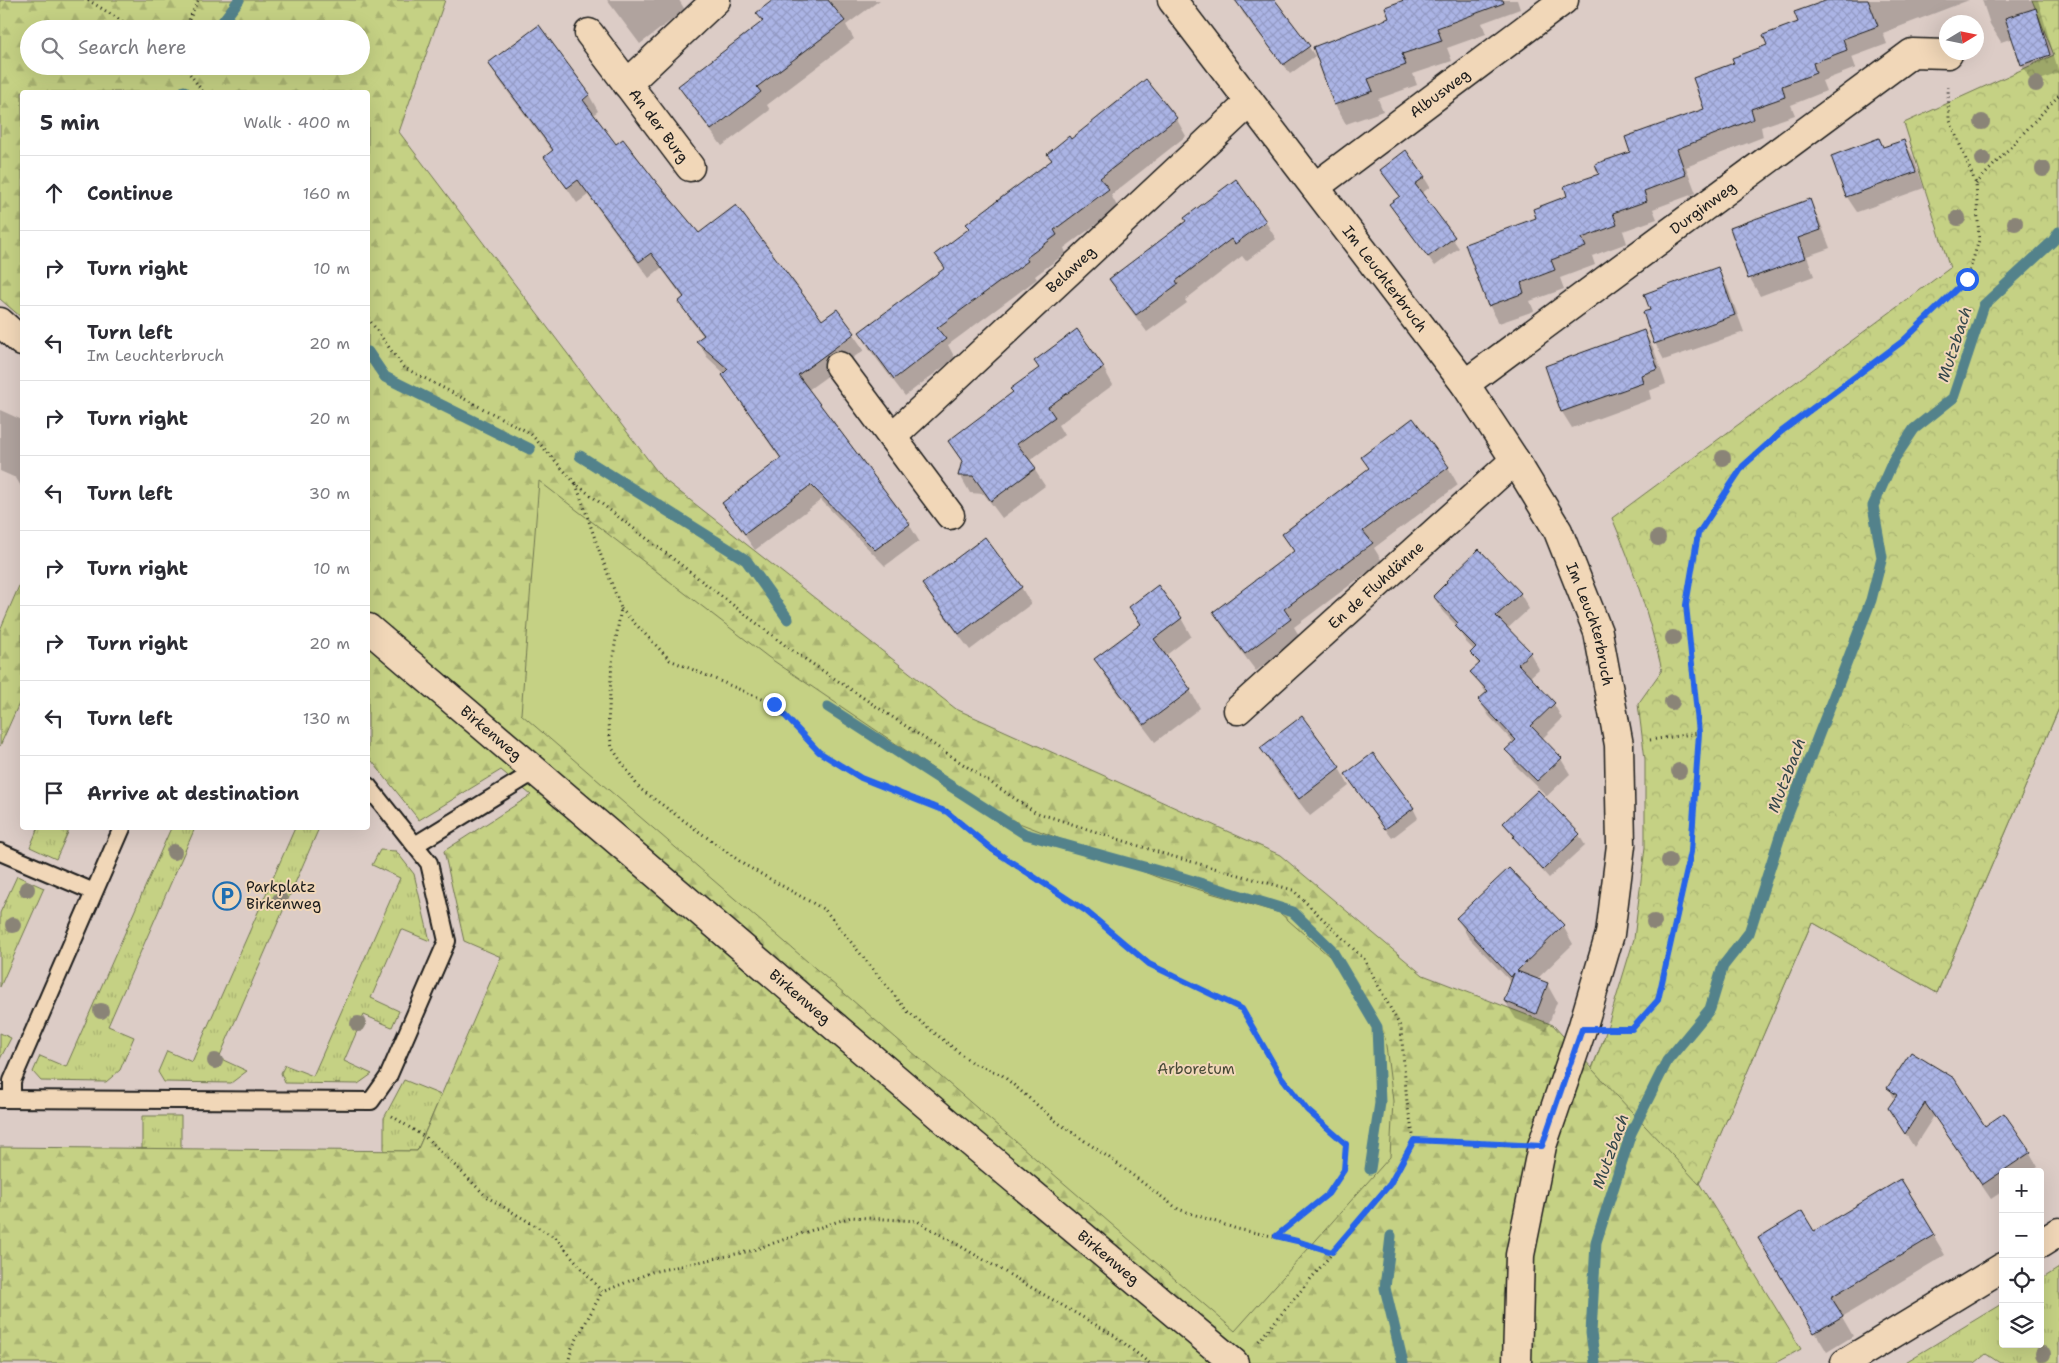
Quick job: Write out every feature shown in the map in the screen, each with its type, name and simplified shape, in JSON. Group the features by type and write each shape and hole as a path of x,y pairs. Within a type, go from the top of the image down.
{"street":[{"name":"An der Burg","path":"627,84 716,0"},
{"name":"Im Leuchterbruch","path":"1172,0 1465,384 1515,460 1558,532 1598,632 1619,745 1621,845 1610,934 1582,1029 1542,1146 1520,1255 1517,1363"},
{"name":"Albusweg","path":"1315,187 1564,0"},
{"name":"An der Burg","path":"589,33 690,167"},
{"name":"Durginweg","path":"1465,384 1912,54 1939,54"},
{"name":"Belaweg","path":"892,437 1250,102"},
{"path":"0,322 20,340"},
{"path":"839,366 950,515"},
{"name":"En de Fluhdänne","path":"1238,710 1515,460"},
{"name":"Birkenweg","path":"370,630 537,770 949,1124 1234,1363"},
{"path":"2044,1241 2059,1232"},
{"path":"1845,1363 1999,1269"}],"lane":[{"path":"415,845 537,770"},
{"path":"121,830 12,1081 6,1099 371,1101 388,1077 447,941 429,863 370,789"},
{"path":"0,852 94,892"}],"path":[{"path":"88,0 120,20"},
{"path":"189,20 198,0"},
{"path":"1582,1029 1632,1029 1658,1000 1691,852 1699,733 1686,605 1698,534 1743,466 1782,431 1903,341 1967,279 1979,240 1976,184 1949,118 1948,60"},
{"path":"191,75 202,90"},
{"path":"1976,184 2059,95"},
{"path":"370,321 403,367 530,433 576,484 790,648 1035,812 1164,854 1293,890 1364,959 1401,1028 1407,1103 1414,1140 1390,1184 1256,1344"},
{"path":"576,484 621,608 670,660 774,704 819,752 861,778 947,812 993,850 1086,911 1149,964 1242,1009 1280,1075 1307,1110 1346,1144 1344,1170 1328,1194 1276,1236"},
{"path":"621,608 612,663 608,724 612,748 638,788 745,865 826,910 907,1010 971,1062 1002,1075 1057,1122 1178,1209 1237,1230 1276,1236 1332,1252"},
{"path":"1619,745 1699,733"},
{"path":"371,1101 429,1140 487,1197 556,1238 602,1292"},
{"path":"1414,1140 1542,1146"},
{"path":"568,1363 572,1348 602,1292 652,1272 750,1251 851,1217 917,1221 1115,1336 1149,1363"}],"green space":[{"path":"0,0 445,0 399,132 662,478 956,709 1280,855 1423,975 1553,1025 1592,1068 1604,1038 2059,708 1937,993 1812,922 1699,1183 1801,1349 1775,1363 0,1363 0,1147 417,1151 501,957 464,941 444,851 531,795 501,770 419,820 370,759 370,90 20,90 20,316 0,299"},
{"path":"2032,0 2059,0 2059,708 1937,993 1812,922 1699,1184 1592,1069 1604,1038 1634,939 1645,847 1645,759 1638,704 1662,670 1640,593 1612,518 1950,268 1904,123 2054,55"},
{"name":"Arboretum","path":"539,481 768,657 1004,817 1162,879 1280,913 1345,970 1385,1038 1393,1101 1390,1157 1235,1331 521,714"},
{"path":"20,584 20,701 0,746 0,630"},
{"path":"37,830 69,830 56,859 30,847"},
{"path":"170,830 194,830 108,1026 134,1037 120,1070 106,1082 41,1081 33,1072 40,1056 66,1067"},
{"path":"294,830 318,830 219,1058 247,1071 231,1083 164,1082 158,1072 167,1051 192,1062"},
{"path":"380,850 396,851 414,874 430,941 401,929 371,998 399,1011 392,1027 364,1015 344,1061 372,1074 358,1084 285,1083 281,1073 285,1065 313,1076 400,878 372,865"},
{"path":"17,876 44,888 0,987 0,913"},
{"path":"0,1033 11,1038 0,1059"},
{"path":"404,1080 441,1095 417,1151 384,1151 384,1118"},
{"path":"142,1116 181,1116 181,1149 142,1149"},
{"path":"2059,1268 2059,1363 2000,1363 1986,1354 1975,1363 1904,1363 1999,1305 1999,1348 2044,1348 2044,1277"}],"building":[{"path":"773,0 828,0 845,21 757,87 761,92 711,130 678,86 763,21 756,13"},
{"path":"1235,0 1275,0 1310,46 1283,65"},
{"path":"1404,0 1503,0 1504,3 1437,28 1442,41 1402,54 1406,65 1368,79 1373,91 1334,105 1313,47 1389,18 1385,7"},
{"path":"1828,0 1868,0 1878,26 1843,39 1847,50 1813,63 1816,73 1782,86 1785,97 1751,109 1754,119 1677,149 1686,175 1644,191 1647,201 1613,213 1617,225 1582,238 1586,247 1551,260 1555,270 1521,283 1524,293 1488,306 1465,244 1536,218 1533,209 1567,196 1564,186 1599,174 1595,164 1630,152 1625,137 1704,109 1693,78 1734,63 1732,58 1767,45 1763,35 1798,22 1794,12"},
{"path":"2036,8 2050,55 2021,65 2005,18"},
{"path":"539,25 590,94 583,100 616,144 623,139 699,233 736,205 822,320 837,309 855,333 798,375 910,524 875,550 811,485 745,534 722,503 781,458 722,375 728,369 696,341 704,335 678,302 684,297 651,253 639,262 578,180 567,188 544,157 553,150 488,63"},
{"path":"1146,79 1177,118 1100,178 1109,189 1054,230 1057,235 1026,258 1028,261 937,328 946,339 894,379 859,332 945,268 935,254 970,228 966,224 1052,160 1047,154 1069,136 1071,139"},
{"path":"1879,138 1883,147 1904,140 1916,172 1846,197 1831,156"},
{"path":"1406,150 1425,177 1415,184 1455,237 1428,257 1389,204 1400,196 1380,170"},
{"path":"1236,179 1266,221 1235,244 1231,239 1176,281 1178,284 1136,315 1109,279 1186,221 1184,218"},
{"path":"1810,199 1821,230 1798,238 1805,258 1748,279 1730,228"},
{"path":"1718,267 1735,315 1654,344 1643,312 1650,310 1644,294"},
{"path":"1077,329 1104,367 1048,407 1055,417 1017,444 1036,468 991,501 973,476 958,476 962,461 948,441 1013,392 1010,389 1039,368 1034,361"},
{"path":"1644,330 1658,369 1641,375 1643,383 1561,412 1545,366"},
{"path":"1413,418 1449,467 1363,531 1373,543 1284,609 1291,619 1245,654 1213,612 1294,551 1282,534 1369,468 1361,457"},
{"path":"985,537 1022,587 959,634 922,584"},
{"path":"1479,549 1521,593 1496,616 1531,652 1518,664 1555,703 1531,726 1562,758 1537,781 1505,750 1516,740 1478,700 1488,691 1470,672 1480,663 1470,653 1476,647 1455,626 1458,623 1433,596"},
{"path":"1158,585 1182,618 1154,639 1191,690 1144,725 1094,659 1141,624 1129,607"},
{"path":"1302,716 1340,767 1299,799 1260,748"},
{"path":"1373,753 1414,808 1385,829 1345,774"},
{"path":"1538,790 1580,834 1543,870 1503,823"},
{"path":"1509,868 1564,925 1517,971 1548,983 1536,1014 1504,1001 1514,973 1511,977 1456,918"},
{"path":"1911,1052 1954,1078 1985,1126 2004,1113 2031,1152 2007,1168 1999,1168 1999,1174 1982,1185 1925,1103 1905,1134 1888,1108 1897,1095 1887,1088"},
{"path":"1901,1179 1935,1235 1831,1297 1843,1316 1814,1333 1758,1238 1802,1211 1814,1231"}],"waterway":[{"path":"224,20 239,0"},
{"name":"Mutzbach","path":"1595,1363 1591,1333 1596,1242 1631,1133 1667,1061 1710,1009 1723,966 1749,933 1783,827 1871,600 1882,557 1873,506 1894,459 1914,429 1953,398 1984,305 2053,241 2059,232"},
{"path":"370,355 385,377 530,449"},
{"path":"580,456 746,560 788,619"},
{"path":"828,707 1025,834 1180,877 1293,912 1331,949 1377,1027 1380,1103 1370,1169"},
{"path":"1391,1236 1385,1288 1403,1363"}],"place":[{"name":"Parkplatz Birkenweg","path":"227,896"}],"route":[{"path":"774,704 819,752 861,778 947,812 993,850 1086,911 1149,964 1242,1009 1280,1075 1307,1110 1346,1144 1344,1170 1328,1194 1276,1236 1310,1244 1332,1252 1390,1184 1414,1140 1542,1146 1582,1029 1632,1029 1658,1000 1691,852 1699,733 1686,605 1698,534 1743,466 1782,431 1903,341 1967,279"}]}
